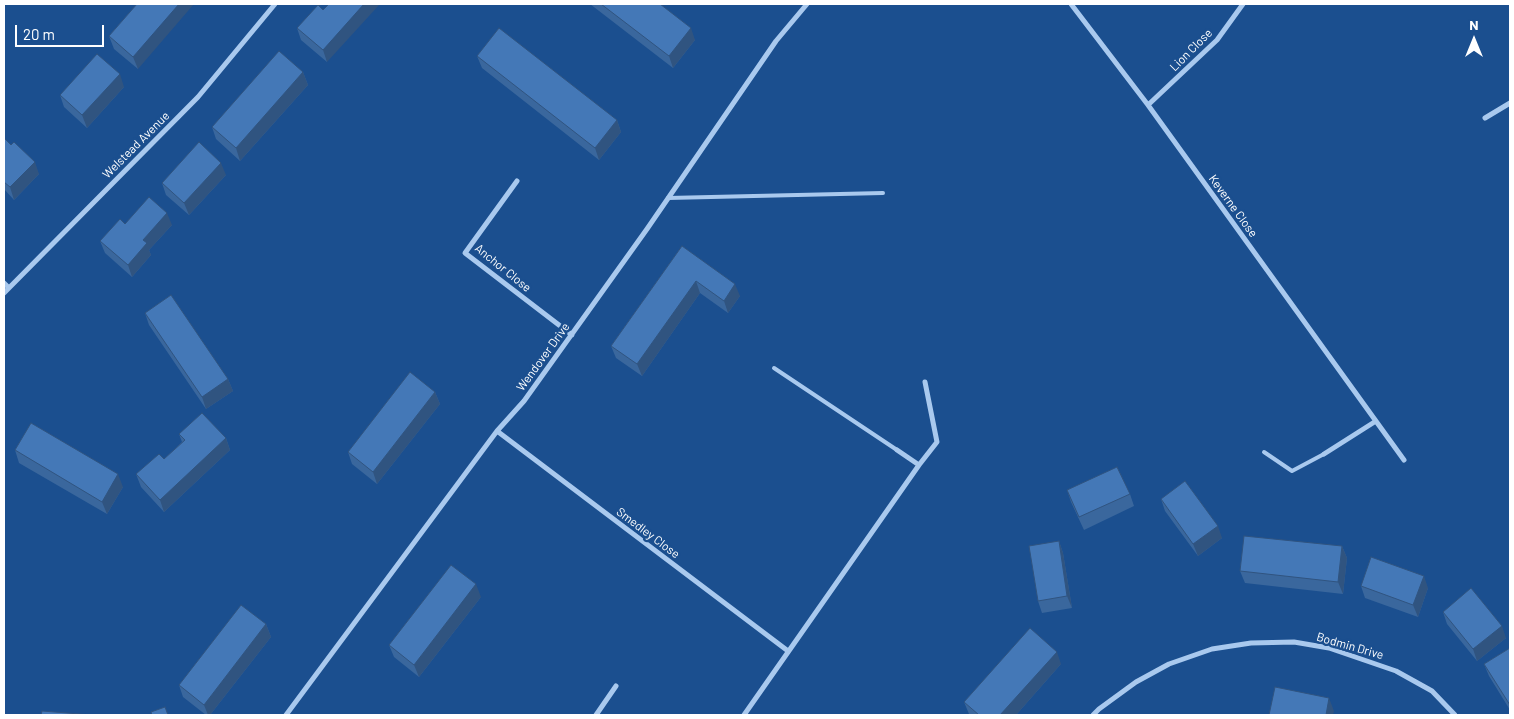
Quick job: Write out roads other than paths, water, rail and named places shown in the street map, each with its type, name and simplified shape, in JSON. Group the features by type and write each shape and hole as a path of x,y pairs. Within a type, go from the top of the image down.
{"street":[{"name":"Welstead Avenue","path":"4,293 198,96 275,4"},
{"name":"Wendover Drive","path":"286,715 497,431 524,401 668,198 776,41 807,4"},
{"name":"Keverne Close","path":"1071,4 1148,105 1404,460"},
{"name":"Lion Close","path":"1148,105 1217,40 1243,4"},
{"path":"1485,118 1510,103"},
{"name":"Anchor Close","path":"517,181 464,253 572,335"},
{"path":"4,283 9,288"},
{"path":"744,715 937,442 926,382"},
{"path":"1324,454 1376,421"},
{"name":"Smedley Close","path":"497,431 788,651"},
{"path":"897,450 919,466"},
{"name":"Bodmin Drive","path":"1093,715 1136,682 1169,664 1212,648 1252,643 1294,642 1330,648 1396,671 1432,691 1455,715"},
{"path":"596,715 616,686"}],"lane":[{"path":"668,198 884,193"},
{"path":"774,368 897,450"},
{"path":"1264,452 1292,471 1324,454"}]}
